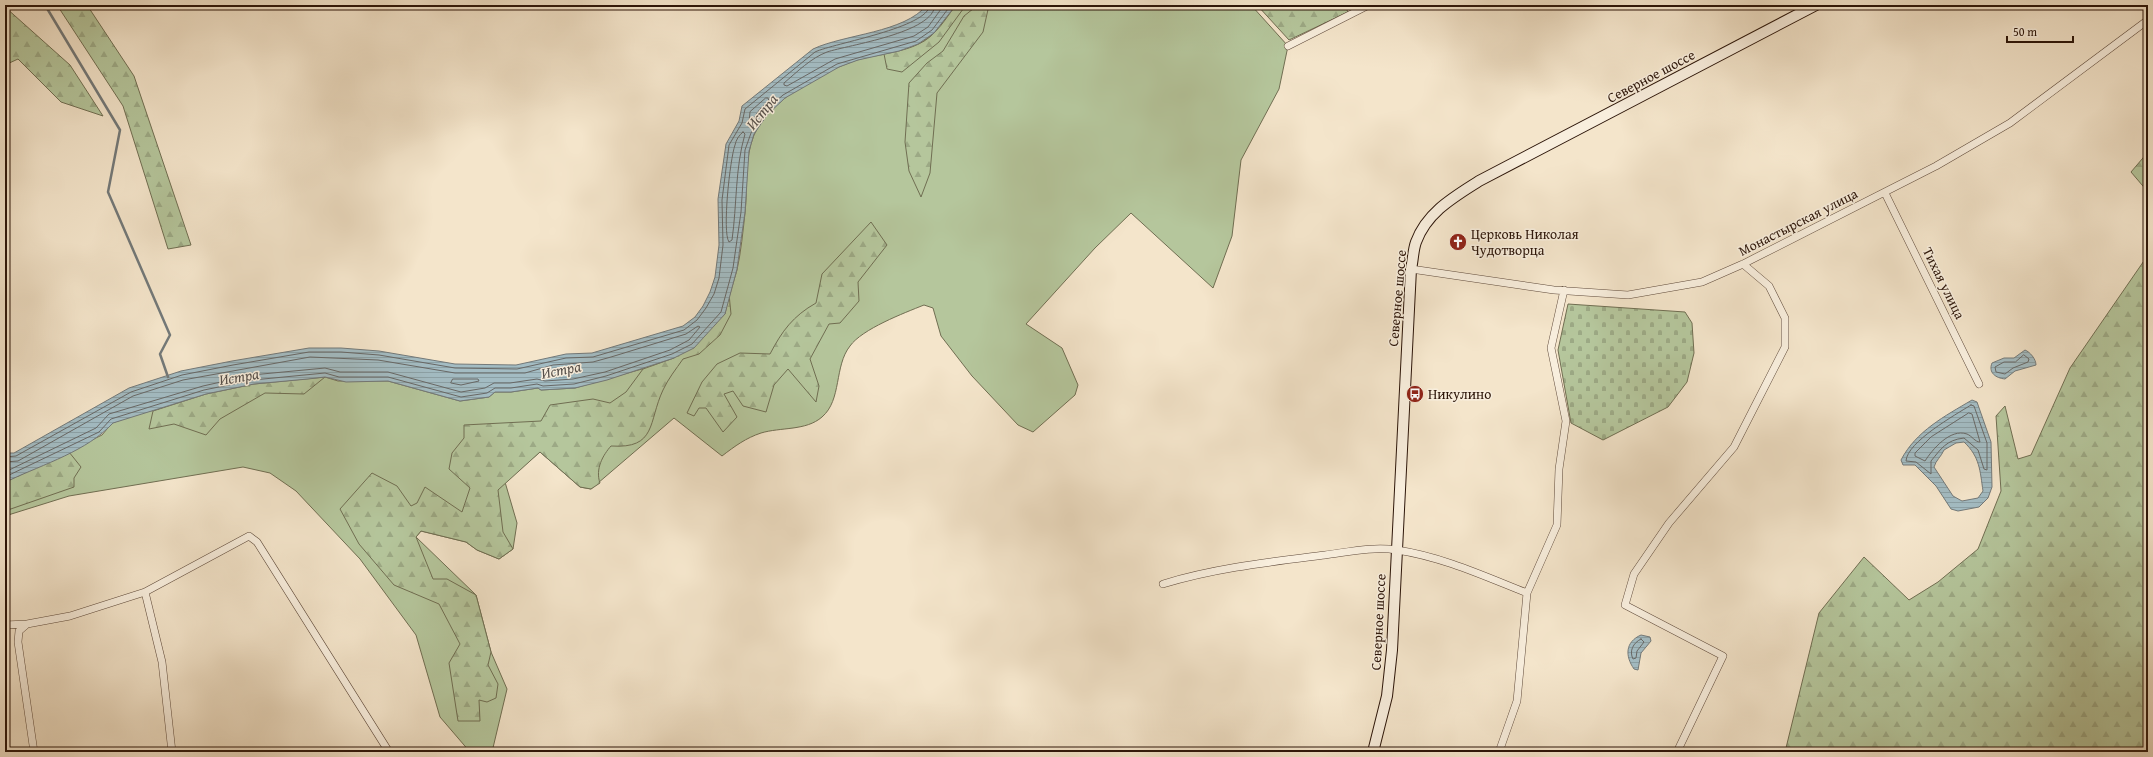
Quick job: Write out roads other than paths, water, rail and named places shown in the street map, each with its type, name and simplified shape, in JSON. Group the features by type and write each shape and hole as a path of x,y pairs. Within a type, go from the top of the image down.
{"main road":[{"name":"Северное шоссе","path":"1373,752 1379,736 1388,688 1392,650 1411,269 1416,243 1424,228 1434,214 1451,199 1480,181 1816,5"}],"street":[{"path":"1288,46 1369,5"},
{"name":"Монастырская улица","path":"1411,269 1564,290 1628,295 1702,282 1743,264 1885,193 1936,166 2010,123 2148,20"},
{"name":"Тихая улица","path":"1885,193 1979,384"},
{"path":"1678,752 1722,656 1625,605 1634,574 1669,523 1734,446 1785,347 1785,318 1769,286 1743,264"},
{"path":"1499,752 1517,701 1527,593 1557,525 1559,469 1566,420 1551,348 1564,290"},
{"path":"5,625 27,624 70,616 145,592 248,536 257,542 389,752"},
{"path":"1163,584 1189,576 1269,562 1364,550 1396,550 1458,564 1527,593"},
{"path":"145,592 162,662 172,752"},
{"path":"27,624 19,631 18,642 34,752"}],"water":[{"name":"Истра","path":"927,5 956,5 934,33 918,44 899,51 858,60 839,67 785,98 767,115 754,134 749,151 745,212 737,269 725,314 694,348 674,358 607,380 575,388 541,390 538,388 511,392 495,392 489,397 460,401 388,381 346,382 325,377 254,384 206,394 113,423 103,433 78,449 5,481 5,453 14,453 129,388 181,371 309,348 341,348 379,351 455,364 516,365 566,354 592,353 683,326 695,317 703,306 715,277 719,245 718,199 726,144 739,121 742,106 813,49 904,22 917,14"},
{"path":"2025,350 2029,352 2035,360 2036,365 2015,371 2005,379 1996,376 1992,372 1992,363 2004,358 2014,358"},
{"path":"1972,400 1977,402 1991,442 1992,487 1988,498 1979,507 1958,511 1951,509 1936,486 1915,465 1903,465 1901,460 1907,450 1923,432 1942,418","holes":["1964,442 1978,465 1983,491 1978,498 1962,501 1953,496 1934,467 1944,450 1956,443"]},
{"path":"1641,635 1650,637 1651,641 1641,653 1638,670 1634,669 1631,664 1628,650 1632,641"}],"waterway":[{"path":"45,5 120,130 108,192 170,335 160,354 168,377"}],"place":[{"name":"Церковь Николая Чудотворца","path":"1458,242"},
{"name":"Никулино","path":"1415,394"}]}
